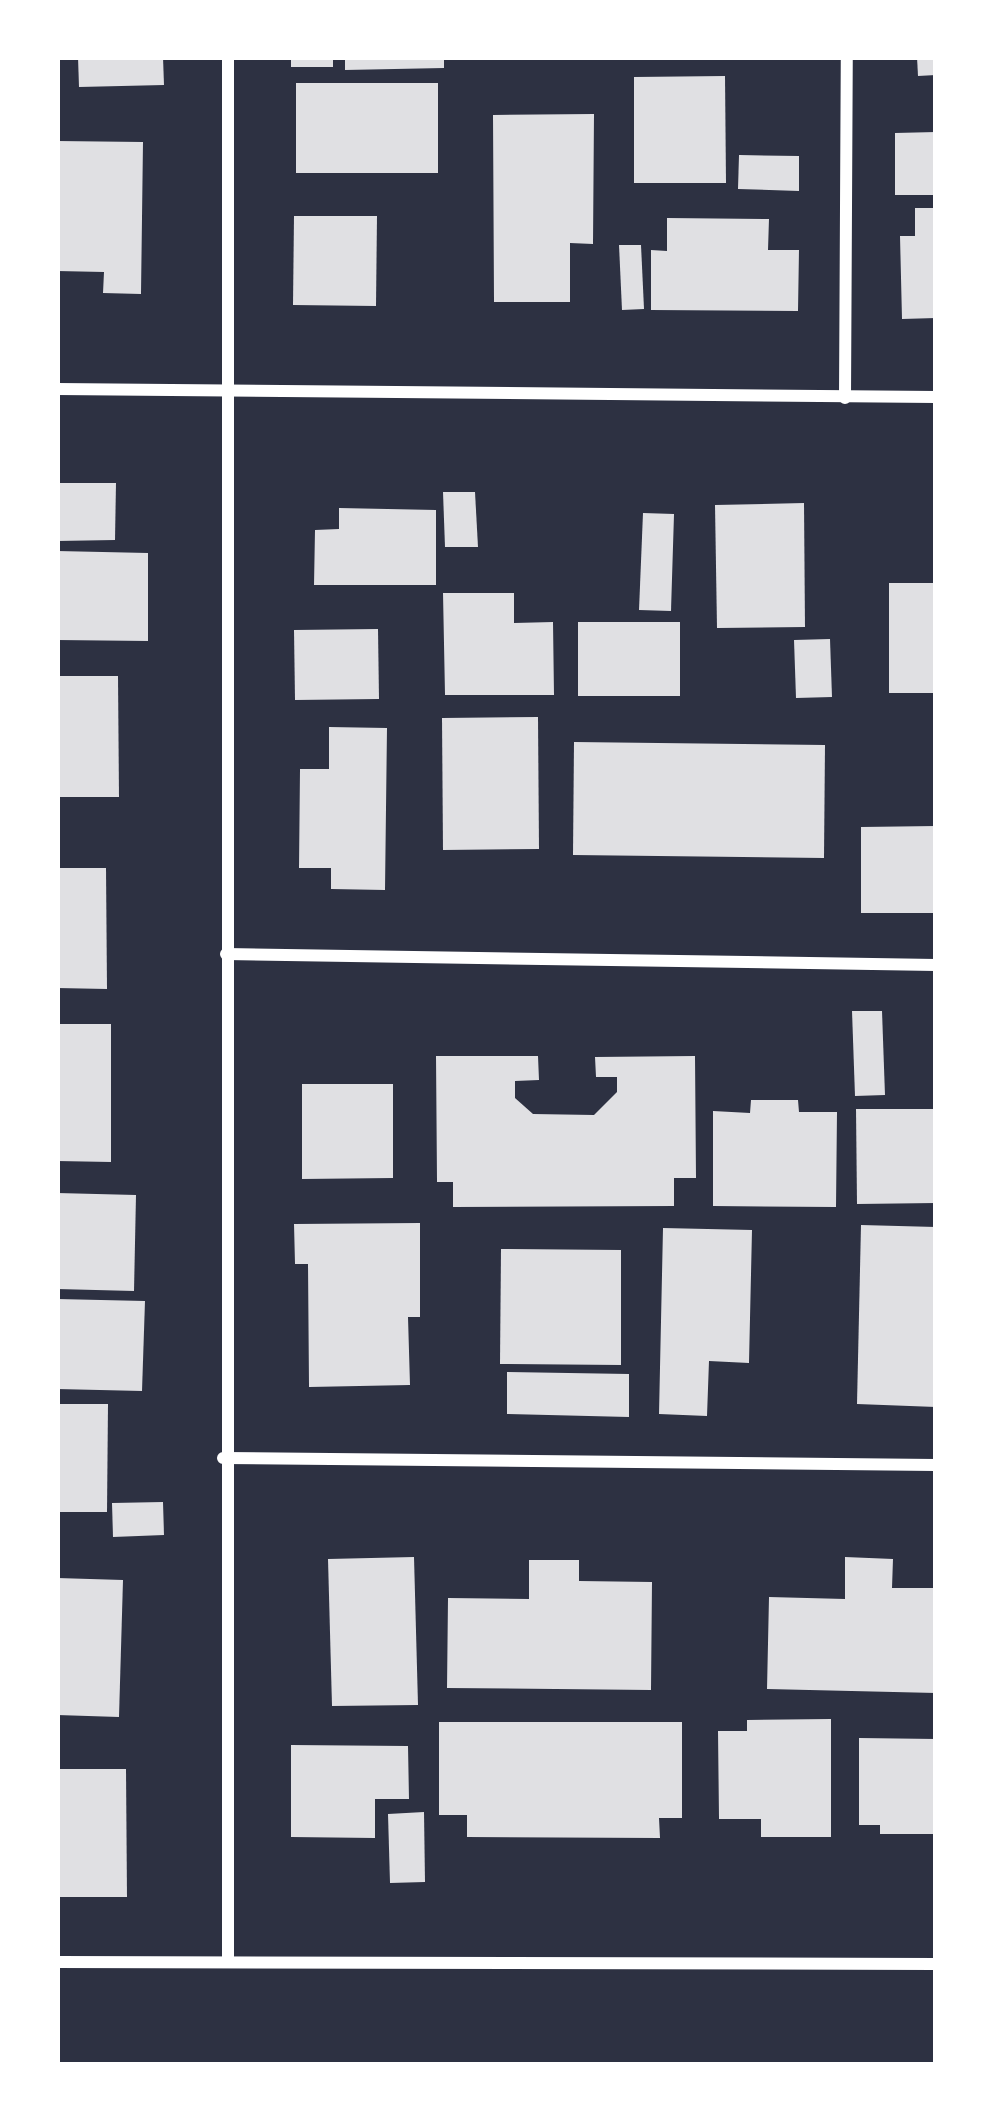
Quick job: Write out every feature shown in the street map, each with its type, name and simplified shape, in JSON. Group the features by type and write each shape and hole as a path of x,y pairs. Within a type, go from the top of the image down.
{"street":[{"path":"228,57 224,1459 228,1961"},
{"path":"845,398 847,57"},
{"path":"57,388 936,397"},
{"path":"226,954 936,965"},
{"path":"224,1459 936,1466"},
{"path":"57,1962 936,1964"}],"building":[{"path":"78,57 163,57 164,85 79,87"},
{"path":"291,57 333,57 333,67 291,67"},
{"path":"345,57 444,57 444,68 345,70"},
{"path":"917,57 936,57 936,75 918,76"},
{"path":"725,76 726,183 634,183 634,77"},
{"path":"296,83 438,83 438,173 296,173"},
{"path":"594,114 593,244 570,243 570,302 494,302 493,115"},
{"path":"936,132 936,195 895,195 895,133"},
{"path":"57,141 143,142 141,294 103,293 104,272 57,271"},
{"path":"739,155 799,156 799,191 738,189"},
{"path":"915,208 936,208 936,318 902,319 900,236 915,236"},
{"path":"294,216 377,216 376,306 293,305"},
{"path":"667,218 769,219 768,250 799,250 798,311 651,310 651,250 667,251"},
{"path":"619,245 641,245 644,309 622,310"},
{"path":"57,483 116,483 115,540 57,541"},
{"path":"443,492 475,492 478,547 445,547"},
{"path":"804,503 805,627 717,628 715,505"},
{"path":"339,508 436,510 436,585 314,585 315,530 339,529"},
{"path":"643,513 674,514 671,611 639,610"},
{"path":"57,551 148,553 148,641 57,640"},
{"path":"889,583 936,583 936,693 889,693"},
{"path":"443,593 514,593 514,623 553,622 554,695 445,695"},
{"path":"578,622 680,622 680,696 578,696"},
{"path":"378,629 379,699 295,700 294,630"},
{"path":"830,639 832,697 796,698 794,640"},
{"path":"57,676 118,676 119,797 57,797"},
{"path":"538,717 539,849 443,850 442,718"},
{"path":"329,727 387,728 385,890 331,889 331,868 299,868 300,769 329,769"},
{"path":"574,742 825,745 824,858 573,855"},
{"path":"936,826 936,913 861,913 861,827"},
{"path":"57,868 106,868 107,989 57,988"},
{"path":"852,1011 882,1011 885,1095 855,1096"},
{"path":"57,1024 111,1024 111,1162 57,1161"},
{"path":"436,1056 538,1056 539,1080 515,1081 515,1098 533,1114 594,1115 617,1092 617,1077 596,1077 595,1057 695,1056 696,1178 674,1178 674,1206 453,1207 453,1182 437,1182"},
{"path":"302,1084 393,1084 393,1178 302,1179"},
{"path":"751,1100 798,1100 799,1112 837,1112 836,1207 713,1206 713,1111 750,1113"},
{"path":"856,1109 936,1109 936,1203 857,1204"},
{"path":"57,1193 136,1195 134,1291 57,1289"},
{"path":"420,1223 420,1317 408,1317 410,1385 309,1387 308,1264 295,1264 294,1224"},
{"path":"861,1225 936,1227 936,1407 857,1404"},
{"path":"663,1228 752,1230 749,1363 709,1361 707,1416 659,1414"},
{"path":"501,1249 621,1250 621,1365 500,1364"},
{"path":"57,1299 145,1301 142,1391 57,1389"},
{"path":"507,1372 629,1374 629,1417 507,1414"},
{"path":"57,1404 108,1404 107,1512 57,1512"},
{"path":"163,1502 164,1535 113,1537 112,1503"},
{"path":"414,1557 418,1705 332,1706 328,1559"},
{"path":"845,1557 893,1559 892,1588 936,1588 936,1693 767,1689 769,1597 845,1599"},
{"path":"529,1560 579,1560 579,1581 652,1582 651,1690 447,1688 448,1598 529,1599"},
{"path":"57,1578 123,1580 119,1717 57,1715"},
{"path":"831,1719 831,1837 761,1837 761,1819 719,1819 718,1731 747,1731 747,1720"},
{"path":"439,1722 682,1722 682,1818 659,1818 660,1838 467,1837 467,1815 439,1815"},
{"path":"859,1738 936,1739 936,1834 880,1834 880,1825 859,1825"},
{"path":"291,1745 408,1746 409,1799 375,1799 375,1838 291,1837"},
{"path":"57,1769 126,1769 127,1897 57,1897"},
{"path":"424,1812 425,1882 390,1883 388,1814"}]}
